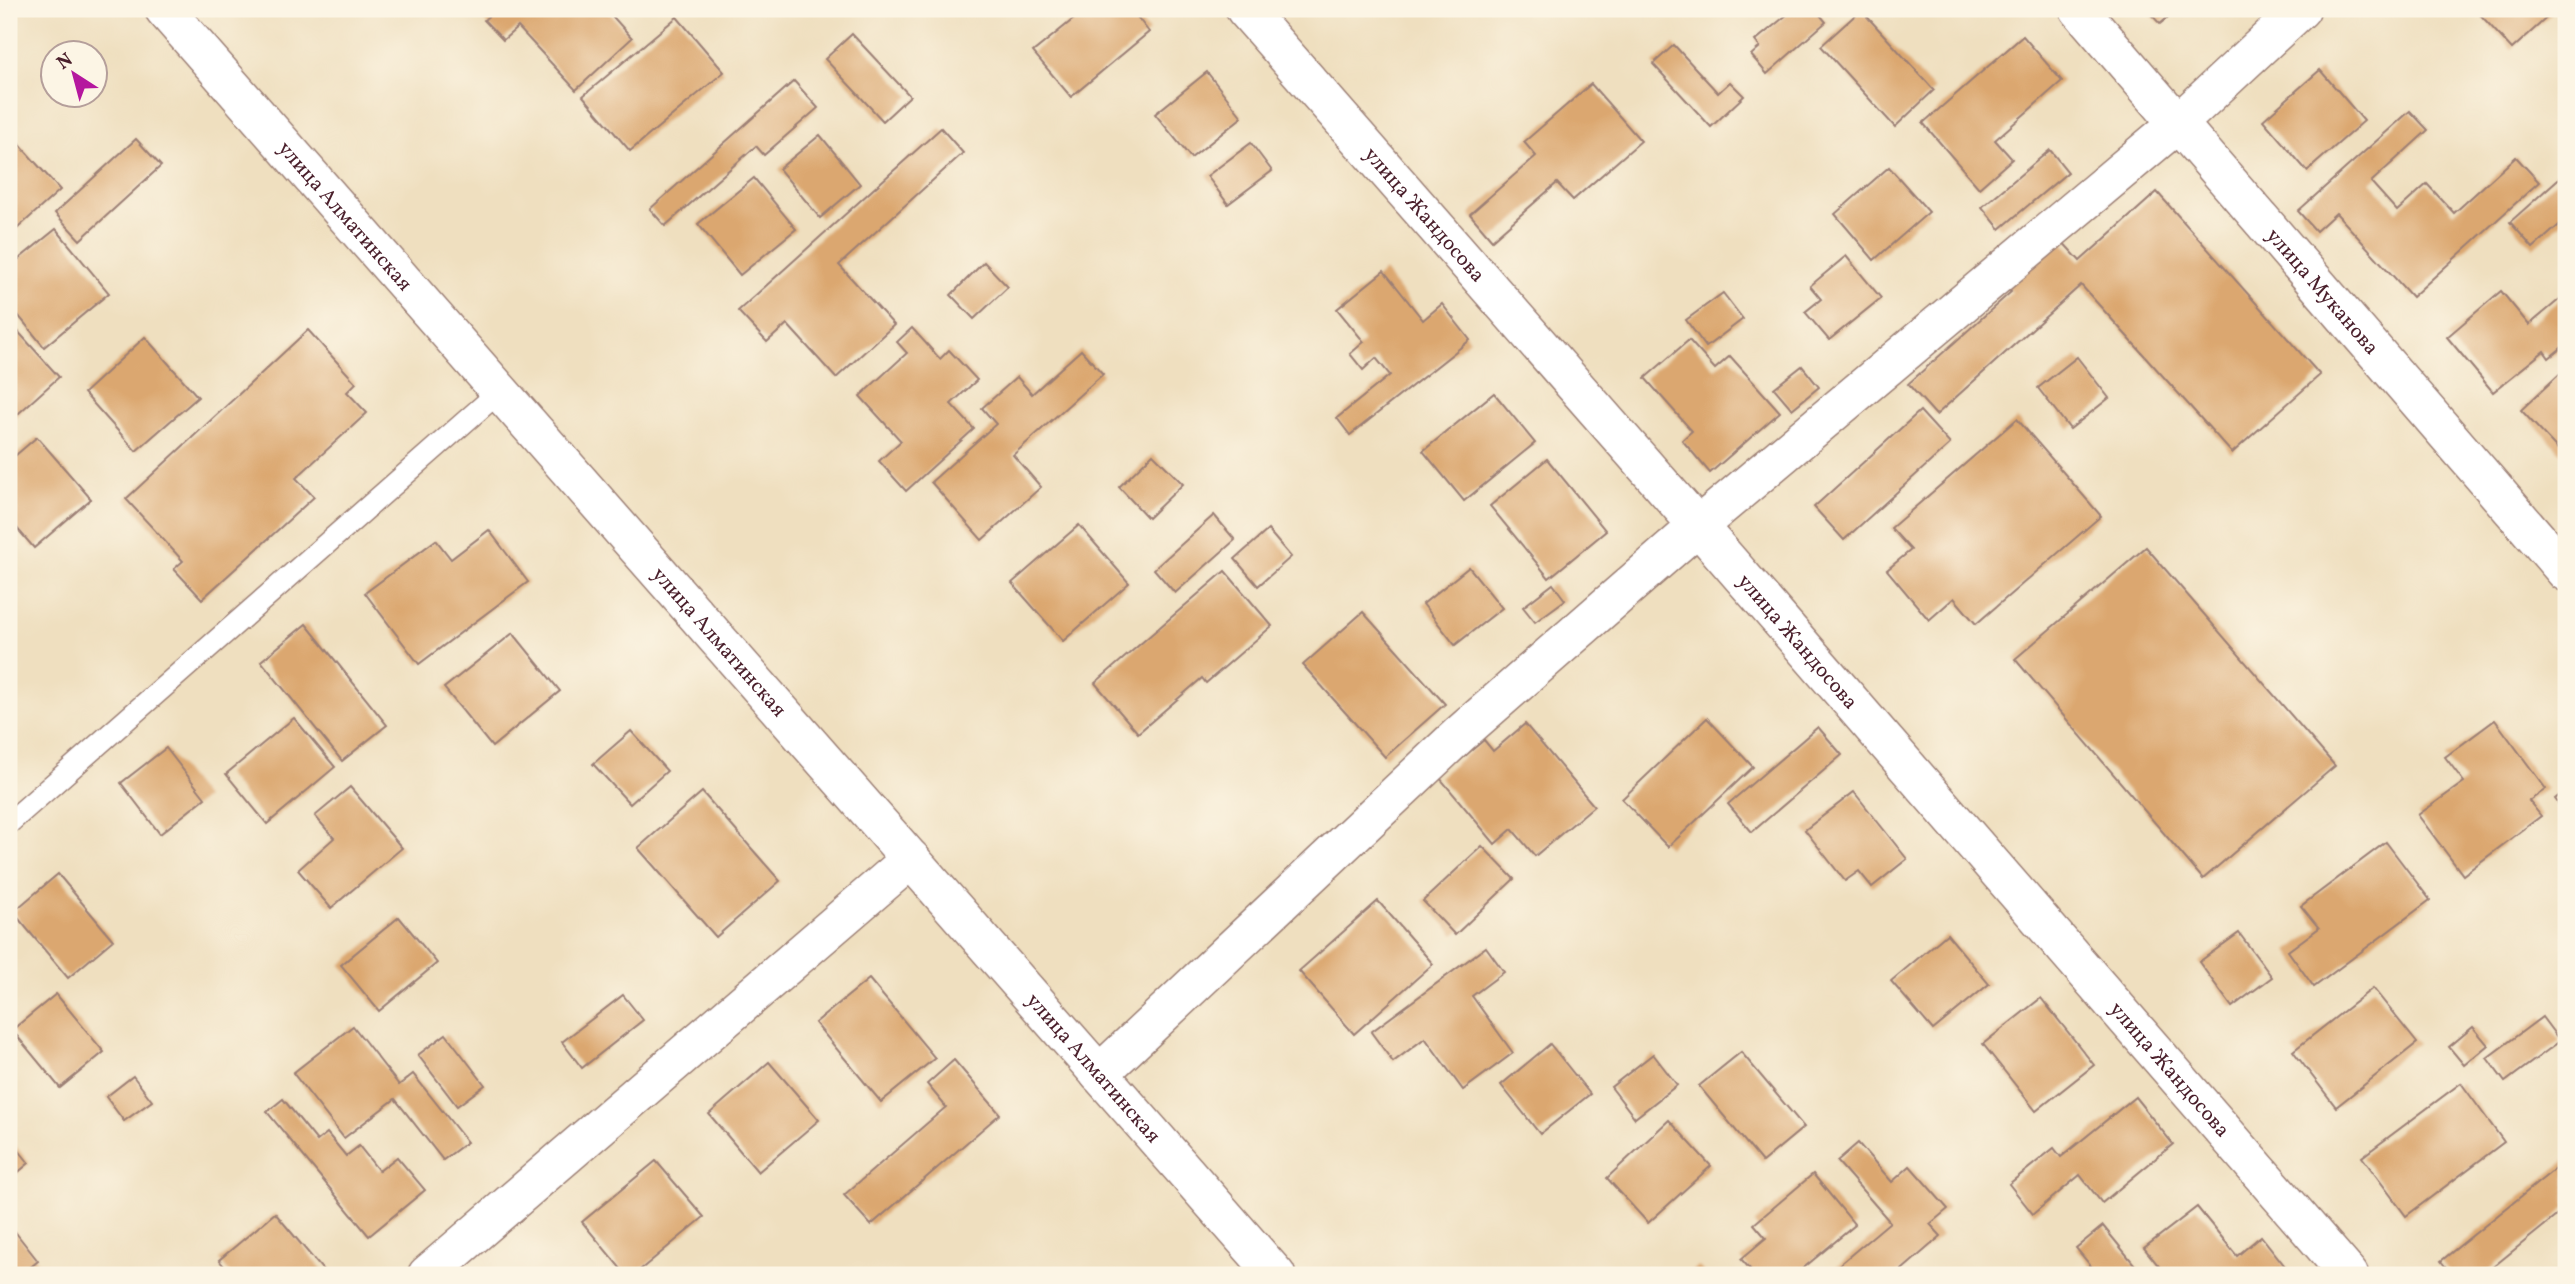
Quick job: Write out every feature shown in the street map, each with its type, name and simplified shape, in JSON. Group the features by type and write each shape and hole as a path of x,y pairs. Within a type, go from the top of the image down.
{"street":[{"name":"улица Алматинская","path":"164,9 1276,1275"},
{"name":"улица Жандосова","path":"1245,9 2349,1275"},
{"name":"улица Муканова","path":"2079,9 2566,572"},
{"path":"1100,1074 1460,734 1698,526 2178,124 2301,9"},
{"path":"427,1275 911,859"}],"lane":[{"path":"9,823 500,391"}],"building":[{"path":"496,9 606,9 632,38 576,90 518,27 503,40 484,20"},
{"path":"1086,9 1131,9 1149,32 1071,97 1033,52"},
{"path":"1794,9 1815,9 1826,22 1767,74 1751,55 1760,47 1755,41"},
{"path":"2146,9 2178,9 2160,24"},
{"path":"2475,9 2548,9 2552,13 2512,49"},
{"path":"1861,10 1934,90 1895,127 1821,46"},
{"path":"677,17 724,72 630,151 583,96"},
{"path":"852,34 910,96 883,121 825,59"},
{"path":"2023,36 2062,81 1995,140 2012,159 1979,188 1923,123"},
{"path":"1674,45 1718,93 1730,82 1744,96 1711,127 1653,64"},
{"path":"2320,70 2364,121 2307,171 2263,120"},
{"path":"1207,72 1242,117 1191,158 1155,114"},
{"path":"794,81 818,108 764,155 756,146 665,226 650,209"},
{"path":"1591,84 1641,141 1573,200 1557,183 1492,240 1470,214 1536,156 1524,142"},
{"path":"2410,111 2428,130 2371,182 2397,211 2427,184 2454,213 2516,157 2539,182 2412,297 2336,213 2316,231 2298,211"},
{"path":"941,128 963,153 839,265 894,325 836,378 787,324 767,342 738,311"},
{"path":"820,135 860,184 820,218 779,169"},
{"path":"136,139 161,166 80,240 55,213"},
{"path":"1251,143 1272,171 1228,204 1207,176"},
{"path":"19,144 60,190 9,236 9,153"},
{"path":"2050,150 2068,172 2000,229 1982,207"},
{"path":"1889,167 1929,212 1874,260 1835,214"},
{"path":"2566,172 2566,219 2533,248 2510,222"},
{"path":"754,178 796,229 740,275 698,224"},
{"path":"2157,192 2320,375 2232,453 2081,285 1936,415 1908,384 2011,292 2005,285 2059,238 2080,261"},
{"path":"56,229 109,293 44,347 9,304 9,267"},
{"path":"1846,256 1881,298 1829,340 1805,312 1821,299 1810,286"},
{"path":"984,262 1008,287 974,319 951,295"},
{"path":"1384,271 1423,320 1442,304 1470,340 1350,435 1337,418 1390,375 1376,358 1363,370 1350,354 1364,342 1337,309"},
{"path":"2501,291 2529,325 2566,294 2566,344 2549,358 2544,351 2493,392 2447,337"},
{"path":"1723,293 1743,319 1706,347 1686,320"},
{"path":"14,327 59,377 9,422 9,333"},
{"path":"912,328 940,359 949,350 977,380 951,404 974,429 906,491 879,461 901,441 860,396 907,353 897,342"},
{"path":"308,330 356,383 347,392 367,413 296,478 314,497 202,599 174,569 183,561 126,499"},
{"path":"145,337 198,397 136,451 84,393"},
{"path":"1689,340 1715,369 1730,356 1780,412 1710,473 1682,440 1692,431 1645,378"},
{"path":"1081,350 1103,374 1013,455 1041,487 982,540 931,482 996,424 982,408 1017,377 1032,394"},
{"path":"2077,357 2109,398 2070,429 2038,388"},
{"path":"1802,366 1819,387 1792,409 1774,388"},
{"path":"2566,368 2566,458 2521,410"},
{"path":"1494,393 1535,443 1464,501 1423,451"},
{"path":"1920,411 1950,444 1844,540 1814,507"},
{"path":"2017,419 2101,516 1976,624 1954,598 1929,620 1887,570 1911,550 1891,528"},
{"path":"37,437 91,499 34,548 9,519 9,461"},
{"path":"1153,454 1183,484 1148,518 1119,487"},
{"path":"1547,459 1606,531 1549,578 1490,506"},
{"path":"1214,515 1235,540 1175,593 1154,569"},
{"path":"1079,525 1129,583 1063,641 1012,583"},
{"path":"489,530 528,582 419,664 365,593 436,540 451,559"},
{"path":"1268,530 1291,557 1258,586 1235,559"},
{"path":"2146,547 2335,766 2203,879 2015,659"},
{"path":"1469,567 1502,608 1455,645 1423,604"},
{"path":"1225,571 1272,626 1206,683 1202,678 1138,733 1095,683"},
{"path":"1553,584 1565,600 1535,622 1523,607"},
{"path":"1363,612 1445,704 1385,757 1303,665"},
{"path":"306,624 387,725 342,761 261,661"},
{"path":"513,633 560,691 492,747 444,688"},
{"path":"294,718 335,767 267,824 226,774"},
{"path":"1707,718 1753,767 1668,847 1622,799"},
{"path":"2495,720 2546,789 2529,801 2541,816 2463,875 2418,815 2464,782 2445,757"},
{"path":"1525,724 1594,806 1535,856 1512,829 1495,844 1439,777 1484,740 1493,751"},
{"path":"1818,727 1842,755 1752,832 1728,804"},
{"path":"631,731 667,771 630,804 593,764"},
{"path":"166,748 205,798 160,834 121,783"},
{"path":"350,787 402,848 331,908 298,870 334,838 315,816"},
{"path":"2566,790 2566,814 2555,799"},
{"path":"702,792 780,881 716,937 638,848"},
{"path":"1854,792 1907,859 1872,887 1859,871 1845,881 1805,830"},
{"path":"2386,842 2430,900 2314,987 2288,951 2319,928 2301,906"},
{"path":"1482,846 1514,879 1455,935 1423,901"},
{"path":"58,874 113,940 68,978 13,912"},
{"path":"1378,901 1433,964 1354,1034 1299,971"},
{"path":"399,917 437,963 379,1011 341,965"},
{"path":"2239,933 2272,977 2232,1007 2199,962"},
{"path":"1947,934 1989,984 1933,1030 1891,981"},
{"path":"1486,947 1504,972 1472,996 1513,1053 1463,1090 1425,1038 1393,1062 1371,1032"},
{"path":"869,979 935,1058 881,1102 815,1023"},
{"path":"2373,988 2417,1043 2336,1107 2293,1051"},
{"path":"56,994 104,1052 60,1088 12,1030"},
{"path":"623,995 643,1020 582,1068 562,1042"},
{"path":"2041,998 2094,1065 2036,1111 1983,1044"},
{"path":"2542,1017 2560,1041 2505,1082 2487,1058"},
{"path":"353,1026 399,1085 413,1074 467,1142 443,1160 395,1099 344,1138 293,1073"},
{"path":"2473,1027 2488,1045 2464,1065 2449,1047"},
{"path":"446,1034 485,1085 457,1106 418,1055"},
{"path":"1550,1044 1590,1094 1540,1134 1501,1085"},
{"path":"1741,1052 1804,1127 1762,1162 1699,1086"},
{"path":"1653,1054 1677,1085 1635,1118 1611,1087"},
{"path":"954,1060 1000,1114 871,1225 844,1195 946,1107 927,1084"},
{"path":"769,1062 819,1120 758,1172 709,1114"},
{"path":"133,1076 152,1101 124,1121 106,1097"},
{"path":"2461,1083 2504,1142 2406,1216 2362,1157"},
{"path":"2135,1097 2173,1144 2102,1203 2080,1175 2033,1214 2009,1184 2054,1148 2061,1157"},
{"path":"283,1099 317,1141 327,1133 346,1156 359,1146 379,1171 397,1157 425,1190 369,1236 267,1112"},
{"path":"1669,1120 1711,1166 1648,1223 1607,1178"},
{"path":"9,1138 29,1163 9,1180"},
{"path":"1858,1143 1892,1182 1910,1166 1948,1209 1930,1224 1941,1236 1896,1275 1827,1275 1890,1222 1837,1161"},
{"path":"2566,1160 2566,1208 2483,1275 2452,1275 2441,1261"},
{"path":"656,1161 704,1217 634,1275 626,1275 582,1222"},
{"path":"1813,1174 1855,1225 1795,1275 1743,1275 1750,1269 1741,1259 1766,1238 1754,1224"},
{"path":"2197,1207 2237,1256 2261,1236 2292,1275 2166,1275 2144,1248"},
{"path":"275,1213 327,1275 231,1275 219,1260"},
{"path":"9,1224 38,1261 21,1275 17,1275 9,1265"},
{"path":"2103,1226 2143,1275 2090,1275 2095,1271 2076,1248"},
{"path":"1698,1266 1706,1275 1688,1275"}]}
